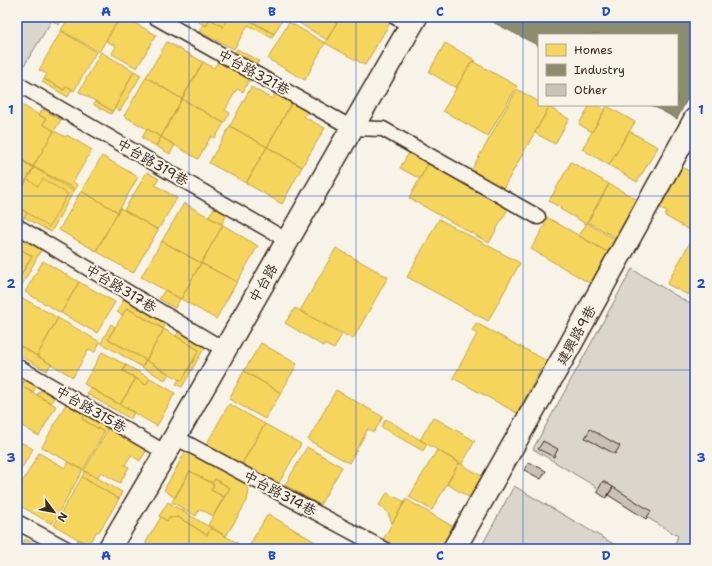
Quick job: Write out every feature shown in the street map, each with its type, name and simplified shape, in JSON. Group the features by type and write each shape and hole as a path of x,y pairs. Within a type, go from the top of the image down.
{"street":[{"name":"中台路","path":"109,549 171,445 352,128 408,20"},
{"name":"建興路9巷","path":"454,549 568,349 695,119"}],"lane":[{"name":"中台路321巷","path":"156,17 352,128"},
{"name":"中台路319巷","path":"18,84 288,241"},
{"path":"352,128 382,129 538,217"},
{"name":"中台路317巷","path":"17,226 225,350"},
{"name":"中台路315巷","path":"17,366 171,445"},
{"name":"中台路314巷","path":"171,445 384,549"},
{"path":"17,522 67,549"}],"shaded area":[{"path":"17,17 54,17 17,77"},
{"path":"632,269 695,307 695,549 673,549 678,536 533,449"},
{"path":"514,486 622,549 480,549"}],"building: Homes":[{"path":"46,17 63,17 59,25"},
{"path":"69,17 120,17 99,52 61,30"},
{"path":"120,17 124,17 156,35 137,68 112,54 116,46 106,41"},
{"path":"190,17 229,17 223,27 210,19 206,26"},
{"path":"229,17 244,17 274,34 272,38 248,25 234,49 199,32 203,24 206,26 210,19 223,27"},
{"path":"244,17 279,17 283,19 274,34"},
{"path":"291,17 340,17 327,40"},
{"path":"340,17 383,17 391,21 365,65 325,43"},
{"path":"289,22 325,43 305,80 268,59"},
{"path":"61,31 96,52 74,91 67,86 64,90 44,79 47,74 39,70"},
{"path":"167,42 203,62 182,99 146,77"},
{"path":"445,43 475,60 474,62 472,61 456,88 429,72"},
{"path":"237,49 259,61 257,64 235,52"},
{"path":"101,52 134,71 113,111 79,92"},
{"path":"219,60 250,78 243,92 237,89 225,110 230,113 224,123 182,99 203,62 214,68"},
{"path":"472,61 517,86 488,136 443,111"},
{"path":"134,71 141,75 120,111 115,108"},
{"path":"146,77 182,99 161,137 124,116"},
{"path":"44,79 64,90 67,86 72,89 68,97 42,82"},
{"path":"251,87 272,99 276,92 292,102 267,147 230,126"},
{"path":"517,89 538,101 538,106 549,107 503,189 471,171"},
{"path":"182,99 224,123 215,138 211,136 198,159 161,137"},
{"path":"95,101 113,111 111,114 94,105"},
{"path":"292,102 308,111 304,117 325,128 302,167 267,147"},
{"path":"20,104 46,119 43,124 54,131 33,167 17,157 17,109"},
{"path":"589,106 599,106 605,110 592,132 579,124"},
{"path":"607,106 635,122 609,165 582,149"},
{"path":"549,107 569,119 555,144 535,133"},
{"path":"43,109 61,120 54,131 43,124 46,119 39,115"},
{"path":"230,126 267,147 246,183 209,163"},
{"path":"147,129 161,137 156,146 142,138"},
{"path":"54,131 66,137 67,135 92,150 73,182 78,185 74,191 33,167"},
{"path":"629,131 658,147 637,182 609,165"},
{"path":"161,137 175,145 170,154 156,146"},
{"path":"267,147 302,167 282,204 246,183"},
{"path":"410,151 429,162 420,179 400,168"},
{"path":"102,156 138,177 118,212 81,191"},
{"path":"17,157 34,167 17,197"},
{"path":"20,160 34,168 26,181 17,176 17,165"},
{"path":"429,162 509,207 489,243 409,198"},
{"path":"571,162 609,184 586,224 549,201"},
{"path":"34,167 75,189 51,232 17,213 17,197"},
{"path":"682,167 695,174 695,233 665,216 667,212 660,208"},
{"path":"147,172 159,179 155,185 177,198 158,230 124,210"},
{"path":"17,176 26,181 17,198"},
{"path":"27,179 38,186 43,179 68,194 49,227 17,206 17,197"},
{"path":"609,184 640,201 618,239 588,222"},
{"path":"81,191 118,212 96,251 59,230"},
{"path":"184,203 223,225 201,263 162,241"},
{"path":"17,206 27,213 22,221 17,218"},
{"path":"120,208 158,230 133,273 96,251"},
{"path":"214,208 227,214 222,224 208,217"},
{"path":"543,215 611,254 593,285 531,249 545,225 540,222"},
{"path":"439,219 520,263 488,321 407,277"},
{"path":"587,223 618,241 611,254 579,236"},
{"path":"223,225 258,246 237,282 201,263"},
{"path":"694,235 695,281 688,295 667,284"},
{"path":"17,236 41,250 21,287 17,285 17,282 32,256 17,247"},
{"path":"162,241 201,263 181,299 141,277"},
{"path":"17,247 32,256 17,282"},
{"path":"336,248 388,277 353,339 300,311"},
{"path":"43,261 79,282 61,313 25,292"},
{"path":"201,263 237,282 216,319 181,299"},
{"path":"79,282 115,302 97,333 61,313"},
{"path":"165,290 180,299 175,308 159,299"},
{"path":"17,295 58,318 37,356 17,344"},
{"path":"124,299 166,322 163,329 127,308 122,315 117,312"},
{"path":"127,308 164,329 146,360 108,339"},
{"path":"295,308 341,334 334,349 324,344 323,346 285,323"},
{"path":"58,318 100,342 95,352 89,349 73,377 37,356"},
{"path":"476,323 549,362 544,371 541,369 517,413 453,378 477,334 472,331"},
{"path":"111,324 115,327 108,339 146,360 142,367 101,343"},
{"path":"164,329 199,350 182,381 146,360"},
{"path":"179,330 206,345 182,387 176,384 179,379 182,381 199,350 176,336"},
{"path":"261,343 297,364 281,393 244,371"},
{"path":"17,344 51,364 47,371 17,354"},
{"path":"102,352 126,365 123,371 136,378 120,405 84,384"},
{"path":"146,360 169,374 165,380 142,367"},
{"path":"126,365 150,378 146,385 123,371"},
{"path":"244,371 281,393 265,419 229,399"},
{"path":"17,374 26,378 21,386 17,384"},
{"path":"26,378 37,385 33,392 21,386"},
{"path":"136,378 146,385 150,378 175,393 157,426 120,405"},
{"path":"21,386 56,406 39,436 17,423 17,394"},
{"path":"90,388 134,412 131,419 87,394"},
{"path":"41,390 54,397 51,403 37,395"},
{"path":"336,390 383,417 374,432 368,429 349,463 308,440"},
{"path":"67,402 86,413 82,419 104,432 83,470 42,447"},
{"path":"229,404 265,424 240,467 205,447"},
{"path":"86,413 108,426 104,432 82,419"},
{"path":"433,417 475,441 462,464 420,440"},
{"path":"386,419 427,444 423,451 381,427"},
{"path":"265,424 301,444 276,488 240,467"},
{"path":"110,425 148,448 140,461 131,455 125,465 129,467 120,483 101,472 97,478 84,471"},
{"path":"17,440 33,449 17,476"},
{"path":"188,447 243,479 249,491 247,501 226,536 208,525 230,488 215,479 212,483 190,471 175,498 164,490"},
{"path":"307,447 342,467 320,505 285,485"},
{"path":"437,450 459,463 432,510 409,497"},
{"path":"39,453 65,468 69,462 83,470 52,524 17,504 17,491"},
{"path":"459,463 482,476 470,498 447,484"},
{"path":"85,471 122,492 119,499 82,477"},
{"path":"190,471 214,485 211,490 224,497 213,516 200,509 196,516 172,502"},
{"path":"82,477 119,499 99,532 97,531 88,545 54,525"},
{"path":"215,479 230,488 224,497 211,490 214,485 212,483"},
{"path":"285,485 320,505 317,511 281,491"},
{"path":"387,493 405,502 392,523 387,511 379,505"},
{"path":"406,499 457,529 446,549 388,549 380,545"},
{"path":"168,502 211,528 207,535 178,517 169,518 167,521 159,516"},
{"path":"268,514 327,549 255,549 249,546"},
{"path":"161,517 167,521 169,518 178,517 207,535 211,528 239,544 236,549 147,549 146,542"},
{"path":"25,539 40,547 39,549 20,549"},
{"path":"78,539 88,545 86,549 76,544"},
{"path":"354,544 364,549 351,549"}],"building: Industry":[{"path":"483,17 695,17 695,84 677,119 653,106 678,106 678,34 538,34 538,45"}],"building: Other":[{"path":"590,429 620,446 615,454 585,438"},
{"path":"543,441 558,449 554,457 538,449"},
{"path":"529,462 546,471 541,479 524,470"},
{"path":"603,481 613,487 606,498 597,492"},
{"path":"613,487 651,511 646,519 608,495"}]}
